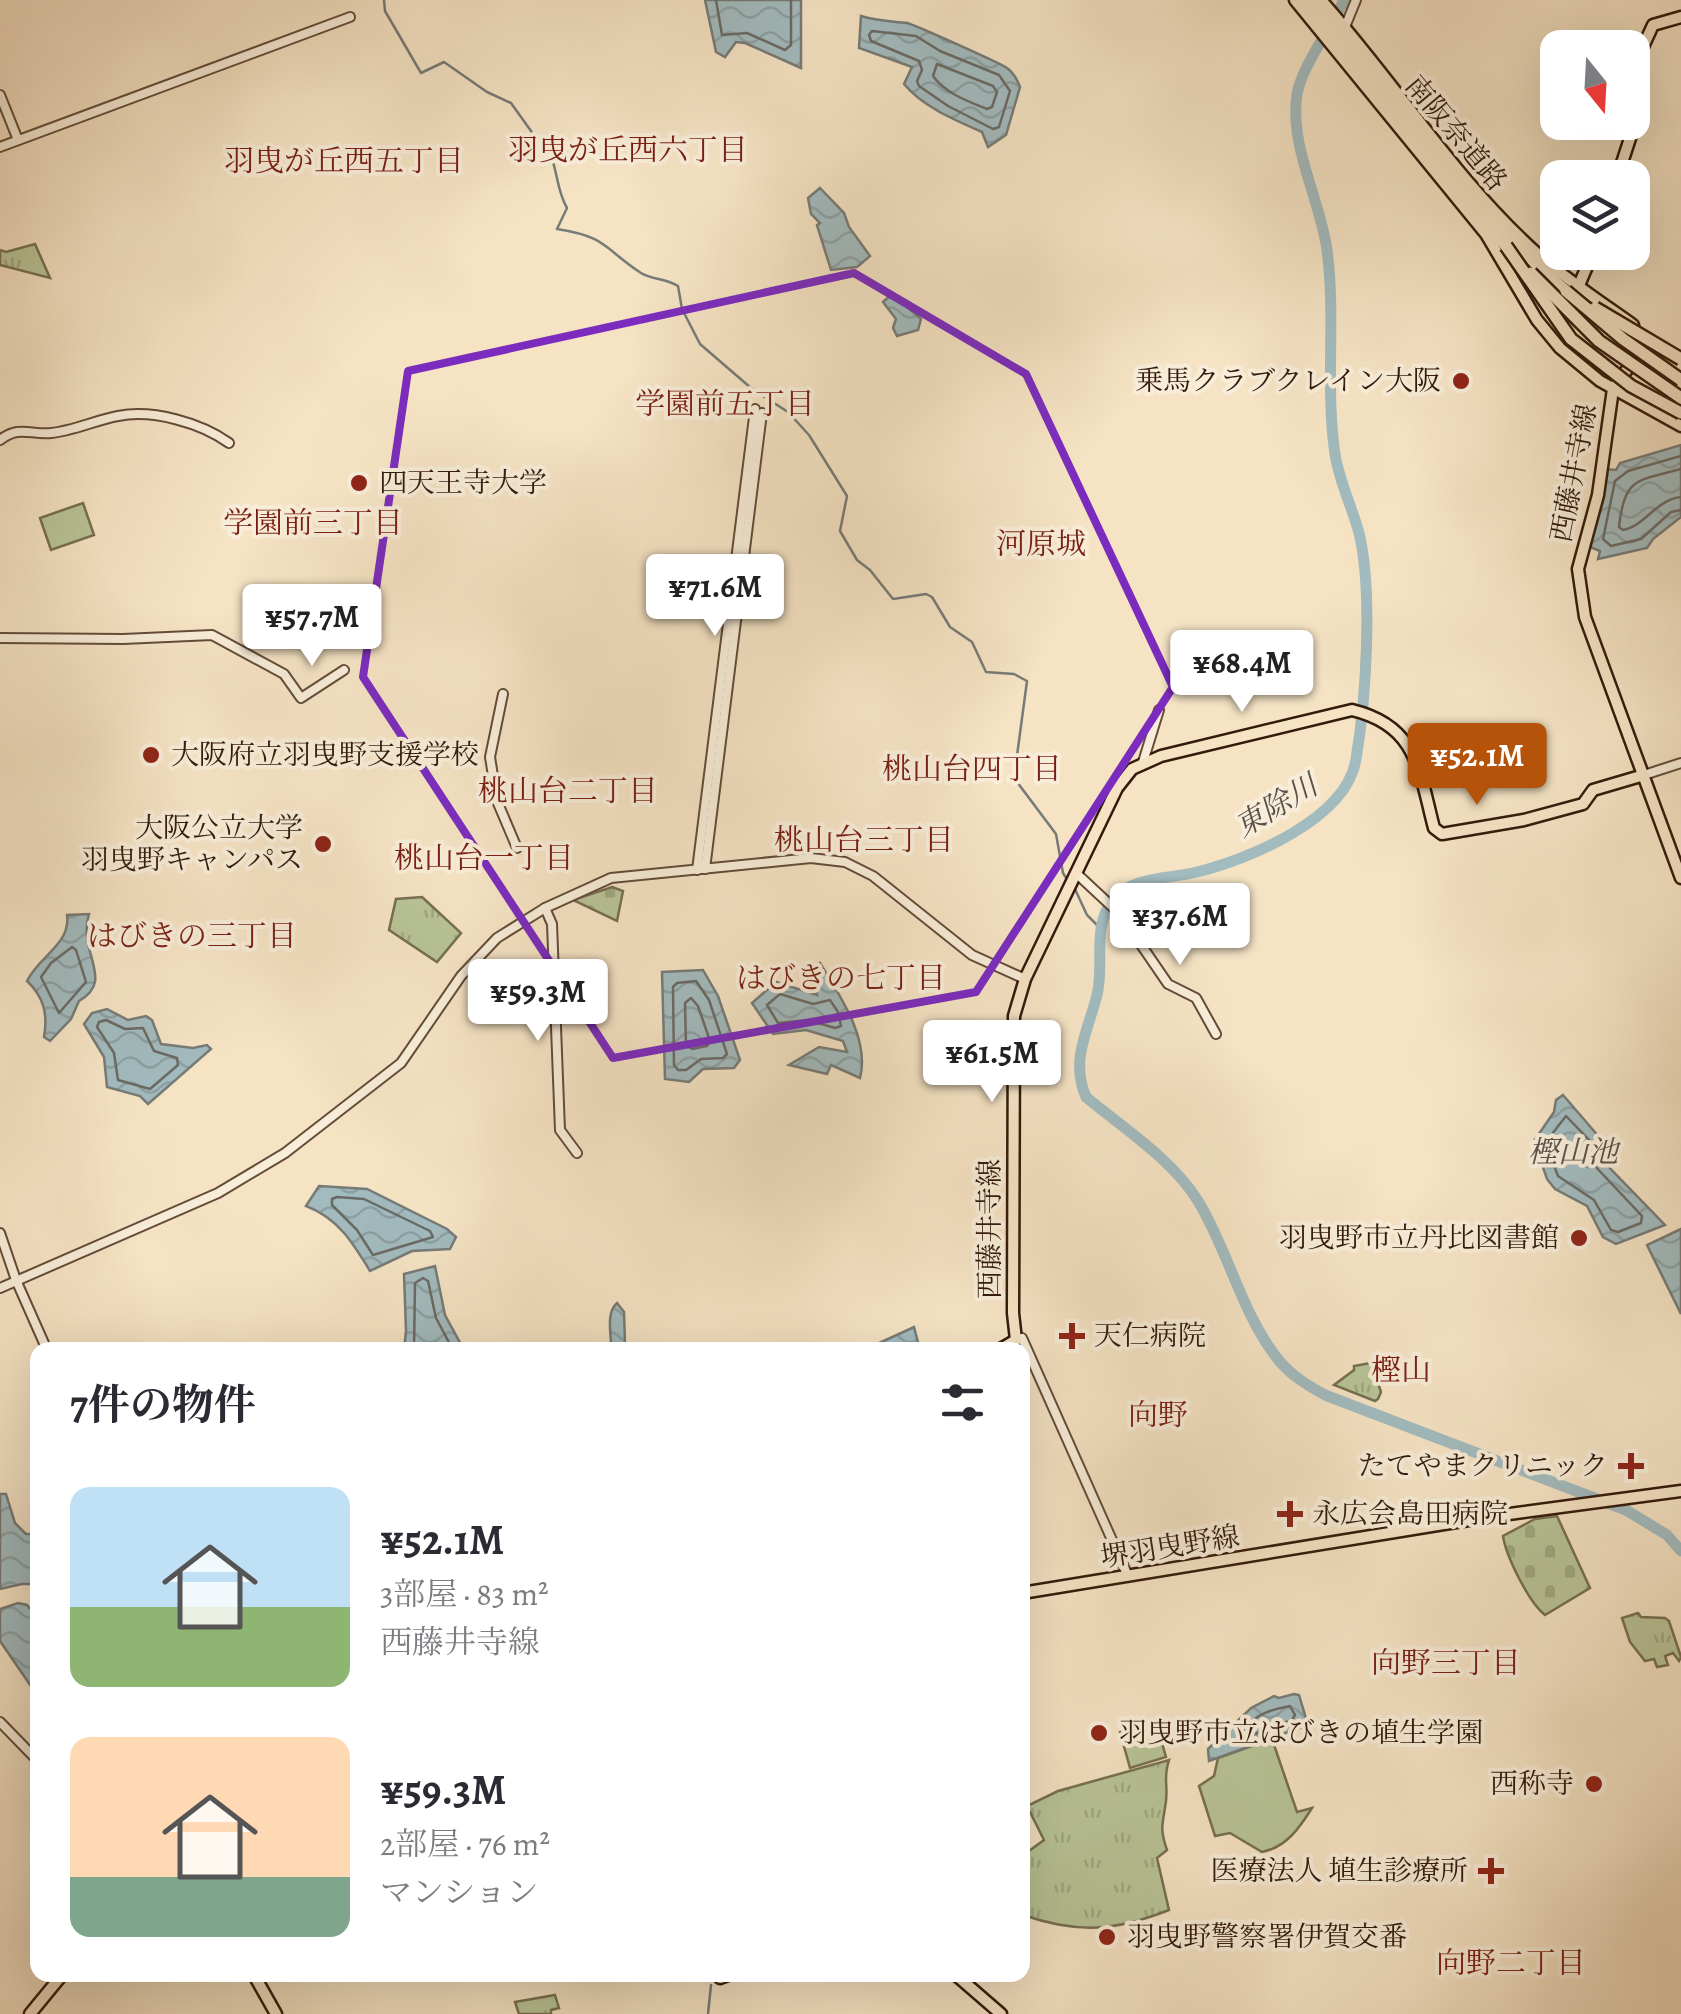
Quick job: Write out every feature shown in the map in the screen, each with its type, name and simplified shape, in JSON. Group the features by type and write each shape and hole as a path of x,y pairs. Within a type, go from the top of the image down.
{"highway":[{"name":"南阪奈道路","path":"1298,0 1506,246"},
{"name":"南阪奈道路","path":"1318,0 1476,197 1527,255 1572,289"},
{"path":"1506,246 1599,341 1681,398"},
{"path":"1506,246 1571,338 1631,386 1681,414"},
{"path":"1572,289 1681,357"},
{"path":"1572,289 1623,339 1681,380"}],"main road":[{"path":"1298,0 1330,45 1486,234 1537,320 1554,341 1580,368 1681,426"},
{"path":"1318,0 1344,26 1455,166 1572,289 1681,357"},
{"path":"1622,160 1641,105 1636,68 1641,48 1653,26 1681,18"},
{"path":"1554,341 1551,322 1583,270"},
{"name":"西藤井寺線","path":"1638,328 1643,346 1614,390 1598,495 1578,568 1585,617 1681,878"},
{"path":"1143,762 1222,739 1352,710 1370,714 1392,726 1414,753 1434,828 1442,834 1524,820 1582,804 1593,790 1644,775"},
{"name":"西藤井寺線","path":"1012,1342 1016,1340 1012,1032 1025,979 1072,880 1127,773 1143,762"},
{"name":"堺羽曳野線","path":"1030,1592 1577,1504 1681,1491"},
{"path":"30,2014 56,1982"},
{"path":"258,1982 276,2014"},
{"path":"964,1982 1001,2014"}],"street":[{"path":"1344,26 1356,0"},
{"path":"0,147 350,17"},
{"path":"0,94 18,140"},
{"path":"701,870 759,411"},
{"path":"0,440 21,429 49,434 137,414 206,429 229,442"},
{"path":"0,638 124,640 212,634 284,674 301,698 344,670"},
{"path":"503,694 490,757 499,806 517,848"},
{"path":"1143,762 1159,710"},
{"path":"1644,775 1681,763"},
{"path":"0,1288 218,1193 285,1153 391,1072 411,1051 482,952 514,925 611,878 810,858 845,862 872,876 972,956 1025,979"},
{"path":"1072,880 1105,898 1120,914 1168,984 1196,998 1216,1034"},
{"path":"545,908 552,924 560,1130 578,1153"},
{"path":"0,1233 43,1342"},
{"path":"1022,1338 1024,1342"},
{"path":"1030,1356 1128,1576"},
{"path":"0,1722 30,1753"}],"highlighted area":[{"path":"854,273 1026,374 1173,687 976,992 613,1058 363,677 408,371"}],"green space":[{"path":"35,244 50,278 0,265 0,250"},
{"path":"83,503 94,535 51,550 40,518"},
{"path":"612,887 623,891 617,921 573,900"},
{"path":"422,897 461,933 437,962 389,930 396,899"},
{"path":"1371,1363 1381,1392 1375,1401 1334,1385 1354,1366"},
{"path":"1557,1516 1590,1588 1545,1615 1519,1578 1503,1536 1535,1519"},
{"path":"1638,1613 1641,1617 1669,1621 1679,1661 1673,1653 1665,1656 1668,1665 1657,1667 1654,1659 1645,1661 1630,1642 1622,1618"},
{"path":"1156,1722 1166,1757 1130,1768 1120,1732"},
{"path":"1272,1739 1297,1812 1312,1808 1286,1841 1262,1852 1230,1833 1215,1836 1199,1786 1214,1776 1218,1758"},
{"path":"1169,1760 1162,1826 1167,1850 1157,1858 1169,1910 1097,1928 1030,1917 1030,1850 1044,1840 1030,1805 1058,1791"},
{"path":"555,1995 559,2008 551,2010 551,2014 519,2014 515,2002"}],"water":[{"path":"705,0 801,0 801,68 745,43 736,42 725,57 716,52"},
{"path":"861,16 913,25 1009,70 1020,87 1006,135 988,147 982,132 920,100 904,84 912,67 859,48"},
{"path":"820,188 844,213 870,256 857,267 831,270 817,225 820,223 811,214 808,198"},
{"path":"892,294 921,319 918,330 897,336 893,328 896,319 883,302"},
{"path":"1681,445 1681,517 1647,548 1598,559 1600,551 1590,547 1606,469 1616,470 1620,463"},
{"path":"89,914 94,984 79,1001 71,1019 50,1041 44,1037 41,1000 27,981 64,934 67,915"},
{"path":"820,963 857,1033 860,1078 831,1065 827,1074 789,1065 819,1047 847,1052 843,1041 806,1030 773,1034 752,1003 776,982 817,995 813,971"},
{"path":"703,970 718,996 740,1060 734,1068 703,1069 689,1082 665,1079 662,972"},
{"path":"107,1009 128,1020 146,1016 152,1020 161,1044 193,1048 207,1045 211,1049 148,1104 140,1096 107,1087 104,1057 84,1024 92,1013"},
{"path":"962,1031 971,1078 948,1078 930,1070 928,1049 938,1033"},
{"name":"樫山池","path":"1563,1095 1606,1145 1602,1160 1665,1225 1616,1244 1603,1237 1587,1206 1555,1189 1547,1179 1534,1141 1554,1112 1556,1100"},
{"path":"319,1186 367,1189 456,1237 450,1249 412,1251 370,1271 336,1224 306,1206"},
{"path":"1681,1229 1681,1314 1647,1245"},
{"path":"435,1266 445,1315 460,1342 405,1342 404,1274"},
{"path":"617,1303 624,1312 625,1342 611,1342 613,1308"},
{"path":"914,1327 918,1342 881,1342"},
{"path":"0,1494 6,1494 15,1523 30,1534 30,1584 0,1589"},
{"path":"18,1603 30,1609 30,1685 0,1641 0,1609"},
{"path":"1299,1695 1308,1725 1209,1761 1208,1749 1251,1708 1274,1696"}],"waterway":[{"path":"384,0 385,11 421,73 444,62 487,92 511,103 541,145 546,145 567,208 557,229 596,240 641,273 678,286 682,309 700,344 751,388 788,412 809,435 847,496 840,531 857,560 893,599 926,594 932,597 950,627 972,642 986,672 1014,674 1027,681 1014,778 1056,834 1068,881"},
{"name":"東除川","path":"1344,0 1305,71 1297,94 1296,114 1301,153 1327,250 1335,454 1359,533 1366,584 1363,707 1356,759 1349,781 1335,800 1293,833 1218,866 1130,886 1113,900 1102,922 1099,983 1080,1058 1082,1083 1086,1097 1161,1158 1198,1201 1264,1340 1293,1375 1325,1395 1626,1510 1667,1535 1681,1551"},
{"path":"1074,887 1087,915 1100,928"},
{"path":"708,2014 711,1985"}],"place":[{"name":"乗馬クラブクレイン大阪","path":"1461,381"},
{"name":"四天王寺大学","path":"359,483"},
{"name":"大阪府立羽曳野支援学校","path":"151,755"},
{"name":"大阪公立大学 羽曳野キャンパス","path":"323,844"},
{"name":"羽曳野市立丹比図書館","path":"1579,1238"},
{"name":"天仁病院","path":"1072,1336"},
{"name":"たてやまクリニック","path":"1631,1466"},
{"name":"永広会島田病院","path":"1290,1514"},
{"name":"羽曳野市立はびきの埴生学園","path":"1099,1733"},
{"name":"西称寺","path":"1594,1784"},
{"name":"医療法人 埴生診療所","path":"1491,1871"},
{"name":"羽曳野警察署伊賀交番","path":"1107,1937"}],"district":[{"name":"羽曳が丘西六丁目","path":"628,150"},
{"name":"羽曳が丘西五丁目","path":"344,161"},
{"name":"学園前五丁目","path":"725,404"},
{"name":"学園前三丁目","path":"313,523"},
{"name":"河原城","path":"1041,544"},
{"name":"桃山台四丁目","path":"972,769"},
{"name":"桃山台二丁目","path":"568,791"},
{"name":"桃山台三丁目","path":"864,840"},
{"name":"桃山台一丁目","path":"484,858"},
{"name":"はびきの三丁目","path":"192,936"},
{"name":"はびきの七丁目","path":"841,978"},
{"name":"樫山","path":"1401,1370"},
{"name":"向野","path":"1158,1415"},
{"name":"向野三丁目","path":"1446,1663"},
{"name":"向野二丁目","path":"1511,1963"}]}
